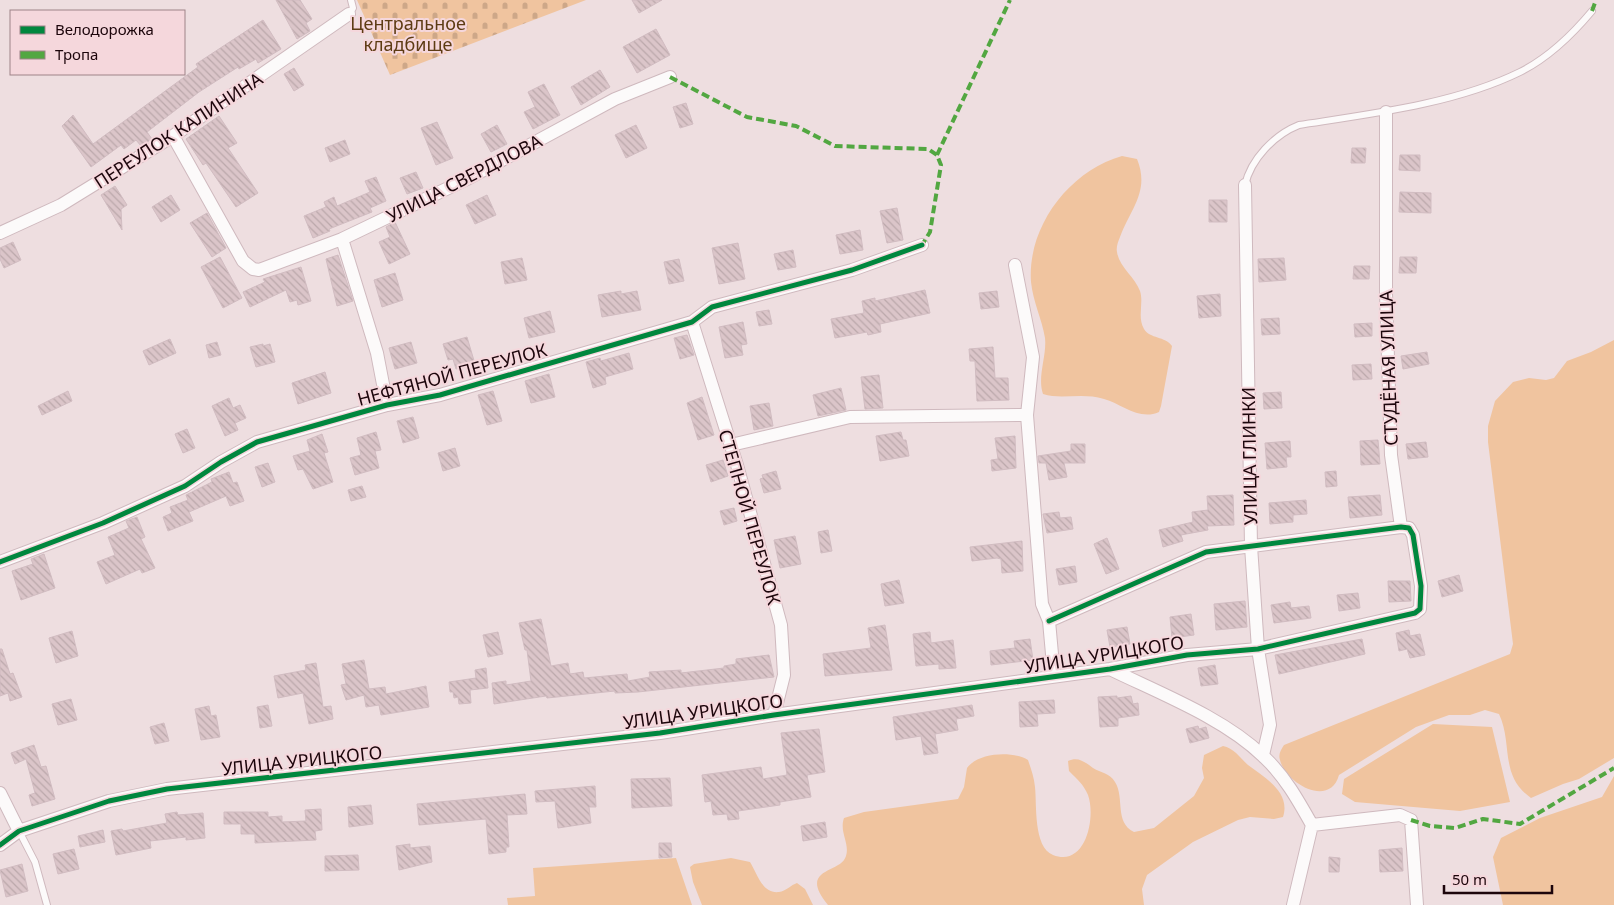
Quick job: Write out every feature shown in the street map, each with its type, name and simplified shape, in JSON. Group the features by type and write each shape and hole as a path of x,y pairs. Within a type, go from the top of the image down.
{"street":[{"name":"ПЕРЕУЛОК КАЛИНИНА","path":"0,233 61,205 174,136 349,14"},
{"name":"УЛИЦА СВЕРДЛОВА","path":"174,136 243,261 253,269 265,268 342,239 467,179 615,99 670,77"},
{"name":"СТУДЁНАЯ УЛИЦА","path":"1386,112 1386,294 1391,446 1401,527"},
{"name":"УЛИЦА ГЛИНКИ","path":"1245,185 1251,546 1258,649 1270,725 1263,755"},
{"path":"342,239 377,353 387,405"},
{"name":"НЕФТЯНОЙ ПЕРЕУЛОК","path":"0,562 103,523 185,486 221,462 257,442 387,405 440,396 692,322 712,307 852,270 922,245"},
{"path":"1015,265 1033,357 1026,415 1042,604 1049,622 1054,676"},
{"name":"СТЕПНОЙ ПЕРЕУЛОК","path":"692,322 731,445 781,625 784,675 774,715"},
{"path":"731,445 850,418 1026,415"},
{"path":"1049,622 1206,552 1401,527"},
{"name":"УЛИЦА УРИЦКОГО","path":"0,845 19,831 109,802 167,789 660,733 774,715 1110,669 1187,655 1258,649 1416,613 1420,609 1422,601 1413,535 1409,528 1401,527"},
{"path":"1110,669 1216,721 1263,755 1290,787 1312,824 1293,905"},
{"path":"0,793 19,831"},
{"path":"1312,824 1400,815 1411,820 1417,905"}],"lane":[{"path":"349,14 353,8 351,0"},
{"path":"1245,185 1253,164 1287,130 1299,125 1386,112 1478,89 1521,72 1574,33 1592,11"},
{"path":"19,831 35,862 47,905"}],"green space":[{"name":"Центральное кладбище","path":"357,0 586,0 390,75"},
{"path":"1122,156 1137,159 1141,181 1138,199 1118,243 1118,257 1140,291 1141,320 1144,329 1172,346 1161,406 1159,412 1152,414 1131,411 1111,401 1096,397 1050,396 1043,394 1041,387 1045,338 1031,282 1032,261 1036,241 1044,222 1055,204 1069,188 1085,174 1103,163"},
{"path":"1614,340 1614,758 1579,779 1531,798 1514,780 1499,714 1485,710 1470,715 1449,715 1416,727 1339,775 1334,785 1327,790 1308,789 1299,784 1290,777 1279,758 1284,745 1510,654 1513,644 1488,442 1488,426 1495,401 1513,382 1529,378 1546,380 1554,378 1567,361 1591,352"},
{"path":"1433,724 1492,727 1510,802 1460,811 1355,802 1342,794 1344,779"},
{"path":"1223,746 1234,751 1248,765 1275,786 1283,800 1283,817 1274,819 1250,817 1238,820 1193,842 1147,875 1142,889 1144,905 828,905 820,893 817,884 819,878 843,862 846,856 847,847 843,828 844,818 864,812 958,799 964,787 967,768 979,759 1005,754 1028,760 1035,783 1037,824 1042,843 1053,855 1064,857 1074,854 1081,848 1086,838 1091,815 1088,795 1082,785 1069,771 1068,761 1081,760 1113,779 1118,788 1124,822 1134,832 1154,828 1194,796 1204,778 1202,768 1204,755"},
{"path":"1614,776 1614,905 1503,905 1493,857 1501,838 1540,818 1602,797"},
{"path":"676,858 692,905 508,905 507,898 535,896 533,868"},
{"path":"731,858 750,862 764,886 773,892 782,891 797,883 805,889 813,905 702,905 693,882 690,867 694,864"}],"building":[{"path":"276,0 300,0 312,19 306,23 310,31 297,39"},
{"path":"632,0 662,0 639,13"},
{"path":"263,20 281,49 258,63 256,59 239,69 238,67 199,92 147,132 152,139 141,146 136,140 124,149 121,145 91,167 62,126 73,115 93,144 198,67 196,64"},
{"path":"656,29 670,55 637,73 623,47"},
{"path":"294,68 304,85 294,91 284,74"},
{"path":"600,70 610,87 581,105 571,87"},
{"path":"544,84 560,115 533,129 524,112 535,107 528,92"},
{"path":"686,103 693,124 680,128 673,107"},
{"path":"219,116 237,143 228,148 258,193 236,207 206,163 203,165 186,139"},
{"path":"437,122 453,158 436,165 421,128"},
{"path":"497,125 507,144 491,152 481,134"},
{"path":"636,125 647,148 626,158 615,135"},
{"path":"345,140 350,154 330,162 325,148"},
{"path":"1352,148 1366,148 1365,163 1351,163"},
{"path":"1400,155 1420,155 1420,171 1399,170"},
{"path":"416,172 423,188 407,194 400,178"},
{"path":"376,177 386,201 370,208 372,212 329,229 330,231 313,238 304,216 326,207 324,202 334,197 337,206 370,192 365,181"},
{"path":"115,186 127,205 121,209 122,230 101,195"},
{"path":"1400,192 1431,193 1431,213 1399,212"},
{"path":"171,195 180,210 161,222 152,207"},
{"path":"487,195 496,215 475,224 466,205"},
{"path":"1209,200 1227,200 1227,222 1209,222"},
{"path":"897,208 903,240 887,243 880,211"},
{"path":"207,213 226,248 212,257 190,223"},
{"path":"395,222 410,254 389,264 379,242 390,237 386,227"},
{"path":"860,230 863,250 840,254 836,235"},
{"path":"13,242 21,260 4,268 0,259 0,248"},
{"path":"738,243 745,279 719,284 712,248"},
{"path":"793,250 796,267 778,270 774,254"},
{"path":"338,255 353,301 337,306 326,259"},
{"path":"220,257 242,298 223,308 201,267"},
{"path":"1400,257 1417,257 1416,273 1399,273"},
{"path":"522,258 527,280 505,284 501,262"},
{"path":"1284,258 1286,280 1259,282 1258,259"},
{"path":"679,259 684,281 669,284 664,262"},
{"path":"1354,266 1370,266 1369,279 1353,279"},
{"path":"301,267 311,301 298,305 297,300 290,302 286,290 250,307 243,292 265,282 263,279"},
{"path":"395,273 403,300 382,307 374,280"},
{"path":"925,290 930,313 880,324 881,332 868,335 867,332 835,338 831,319 864,313 862,301 875,298 875,301"},
{"path":"621,291 621,294 637,291 641,310 602,317 598,295"},
{"path":"997,291 999,307 981,309 979,293"},
{"path":"1220,294 1221,316 1199,318 1197,296"},
{"path":"769,310 772,324 759,326 756,312"},
{"path":"550,311 555,332 529,338 524,318"},
{"path":"1279,318 1280,334 1262,335 1261,319"},
{"path":"743,322 747,344 741,345 743,355 725,358 719,327"},
{"path":"1372,323 1372,336 1355,337 1354,324"},
{"path":"687,335 694,355 680,359 674,338"},
{"path":"467,337 475,364 456,369 453,359 448,360 443,344"},
{"path":"170,339 176,353 149,365 143,351"},
{"path":"217,342 221,355 209,358 206,345"},
{"path":"411,342 417,363 395,369 389,348"},
{"path":"263,344 263,346 270,344 275,362 256,367 250,347"},
{"path":"993,347 995,378 1008,378 1009,400 977,401 975,361 970,361 969,349"},
{"path":"1427,352 1429,364 1403,369 1401,356"},
{"path":"629,353 633,369 605,377 606,384 593,388 586,362 600,358 601,361"},
{"path":"1371,364 1372,379 1353,380 1352,365"},
{"path":"325,372 331,393 298,404 292,383"},
{"path":"549,374 555,397 531,403 525,381"},
{"path":"879,375 883,408 865,409 861,377"},
{"path":"841,388 846,410 818,416 813,395"},
{"path":"68,391 72,401 42,415 38,406"},
{"path":"493,391 502,421 487,425 478,395"},
{"path":"1281,392 1282,408 1264,409 1263,393"},
{"path":"702,397 714,435 698,440 687,403"},
{"path":"229,398 233,408 240,405 246,418 235,423 238,430 225,436 212,406"},
{"path":"769,403 773,426 754,430 750,406"},
{"path":"413,417 419,438 403,443 397,421"},
{"path":"187,429 195,448 183,453 175,434"},
{"path":"376,432 381,450 375,451 379,468 355,475 350,458 361,455 357,438"},
{"path":"901,432 903,440 906,440 909,456 880,461 876,436"},
{"path":"322,434 328,452 324,453 333,482 313,489 303,469 298,470 293,456 310,451 307,440"},
{"path":"1015,436 1016,468 992,471 991,460 998,459 995,438"},
{"path":"1378,440 1380,464 1361,465 1360,441"},
{"path":"1290,441 1291,457 1286,457 1287,467 1267,469 1265,443"},
{"path":"1426,442 1428,457 1408,459 1406,444"},
{"path":"1071,444 1085,444 1085,463 1064,463 1067,477 1049,480 1046,463 1039,463 1038,456 1071,451"},
{"path":"455,448 460,466 443,471 438,453"},
{"path":"723,460 728,476 711,482 706,465"},
{"path":"268,463 275,482 262,487 255,467"},
{"path":"776,471 781,489 764,493 760,479 763,478 762,475"},
{"path":"1336,471 1337,486 1326,487 1325,472"},
{"path":"229,472 233,483 237,482 244,501 230,506 226,496 189,512 193,521 168,531 163,517 172,513 170,507 188,500 186,495 212,482 211,479"},
{"path":"362,486 366,497 351,501 348,490"},
{"path":"1233,495 1234,525 1207,526 1208,530 1181,535 1183,541 1163,547 1159,530 1193,522 1192,512 1208,510 1207,496"},
{"path":"1380,495 1382,515 1350,518 1348,497"},
{"path":"1306,500 1307,514 1293,515 1293,522 1270,524 1269,503"},
{"path":"734,508 737,521 724,525 720,511"},
{"path":"1059,512 1060,518 1071,517 1073,529 1047,533 1043,514"},
{"path":"137,517 145,537 141,539 155,568 142,573 140,569 106,584 97,562 115,555 108,537 129,528 126,521"},
{"path":"828,530 832,551 821,553 818,532"},
{"path":"795,536 801,564 780,568 774,540"},
{"path":"1107,538 1119,569 1106,574 1094,544"},
{"path":"1022,541 1023,571 1002,573 1001,559 997,558 972,561 970,547"},
{"path":"44,554 55,588 21,600 12,571 33,564 31,559"},
{"path":"1075,566 1077,582 1059,585 1056,569"},
{"path":"1459,575 1463,591 1442,597 1438,581"},
{"path":"899,580 904,603 885,606 881,584"},
{"path":"1388,581 1410,581 1411,601 1389,602"},
{"path":"1358,593 1360,608 1339,611 1337,595"},
{"path":"1245,601 1247,627 1216,630 1214,604"},
{"path":"1290,602 1291,608 1309,606 1311,618 1274,623 1271,605"},
{"path":"1191,614 1194,635 1172,638 1170,617"},
{"path":"541,619 551,666 568,663 570,674 583,672 584,678 627,674 628,681 650,677 649,672 681,670 681,673 724,668 724,666 736,664 736,659 769,655 774,677 638,692 615,693 615,691 547,698 546,696 494,704 492,683 506,681 506,685 531,681 527,650 525,650 519,623"},
{"path":"885,625 892,670 825,676 823,654 871,648 868,628"},
{"path":"1127,627 1130,644 1110,647 1107,630"},
{"path":"1409,630 1410,636 1420,634 1425,655 1410,658 1407,649 1399,651 1396,633"},
{"path":"72,631 78,656 56,663 49,638"},
{"path":"498,632 503,654 488,657 483,635"},
{"path":"930,632 931,643 953,640 956,668 939,669 939,664 916,666 913,634"},
{"path":"1030,639 1033,660 991,665 990,651 1015,648 1014,641"},
{"path":"1362,639 1365,654 1279,674 1275,655"},
{"path":"0,649 2,649 10,674 13,673 22,697 10,701 8,693 0,696"},
{"path":"364,660 369,689 385,687 386,694 426,686 429,707 381,715 379,705 366,707 364,695 346,700 341,685 346,684 342,664"},
{"path":"316,663 323,707 331,706 333,719 309,724 303,693 278,698 274,676 306,670 305,665"},
{"path":"1215,665 1218,684 1201,686 1198,668"},
{"path":"486,668 488,688 470,690 471,703 459,704 458,697 454,698 453,692 450,692 449,682 476,678 475,670"},
{"path":"1117,696 1117,698 1131,696 1133,704 1138,703 1139,715 1118,718 1118,726 1100,727 1098,697"},
{"path":"71,699 77,720 58,725 52,704"},
{"path":"1054,700 1055,713 1037,714 1038,726 1020,727 1019,702"},
{"path":"268,705 272,726 260,728 257,707"},
{"path":"972,705 974,716 956,719 958,730 935,734 938,753 924,755 921,736 896,740 893,717"},
{"path":"209,706 211,716 216,715 220,737 201,740 195,709"},
{"path":"164,723 169,741 155,744 150,727"},
{"path":"1198,726 1199,729 1206,727 1209,738 1190,743 1186,729"},
{"path":"819,729 825,772 807,775 811,797 780,802 780,805 738,811 739,819 728,820 727,814 713,815 711,801 705,802 702,775 761,767 763,779 787,775 781,733"},
{"path":"34,745 41,767 46,766 55,799 32,806 29,795 35,793 26,759 15,764 11,753"},
{"path":"670,778 672,806 632,808 631,779"},
{"path":"595,786 596,807 589,807 591,823 558,828 555,801 536,802 535,791"},
{"path":"525,794 527,814 507,815 509,847 506,847 506,852 489,854 486,819 419,825 417,804"},
{"path":"371,805 373,824 349,827 348,807"},
{"path":"321,809 322,830 315,831 316,840 255,843 255,834 241,834 241,824 224,824 224,812 268,812 268,817 282,816 282,822 306,821 305,810"},
{"path":"177,812 178,815 203,813 205,838 186,840 186,837 150,841 151,848 116,855 111,831 122,829 123,831 167,823 165,814"},
{"path":"825,822 827,837 803,841 801,826"},
{"path":"103,830 105,842 80,847 78,836"},
{"path":"659,843 671,843 672,857 659,858"},
{"path":"410,844 410,848 430,846 432,862 399,870 396,846"},
{"path":"1402,848 1403,871 1380,872 1379,850"},
{"path":"74,849 79,869 58,874 53,854"},
{"path":"358,855 359,870 325,871 325,856"},
{"path":"1329,857 1340,858 1339,872 1329,872"},
{"path":"22,864 28,891 6,897 0,870"}],"marked path":[{"path":"937,155 1010,0"},
{"path":"1592,11 1596,0"},
{"path":"670,77 747,117 796,126 835,146 928,149 937,155 941,165 930,232 922,245"},
{"path":"1411,820 1430,826 1455,828 1483,819 1520,824 1614,768"}],"cycle path":[{"path":"0,562 103,523 185,486 221,462 257,442 387,405 440,395 692,322 712,307 852,270 922,245"},
{"path":"0,845 19,831 109,801 167,789 660,733 774,715 1110,669 1187,655 1258,649 1415,613 1420,609 1421,586 1413,535 1409,528 1401,527 1206,552 1049,621"}]}
